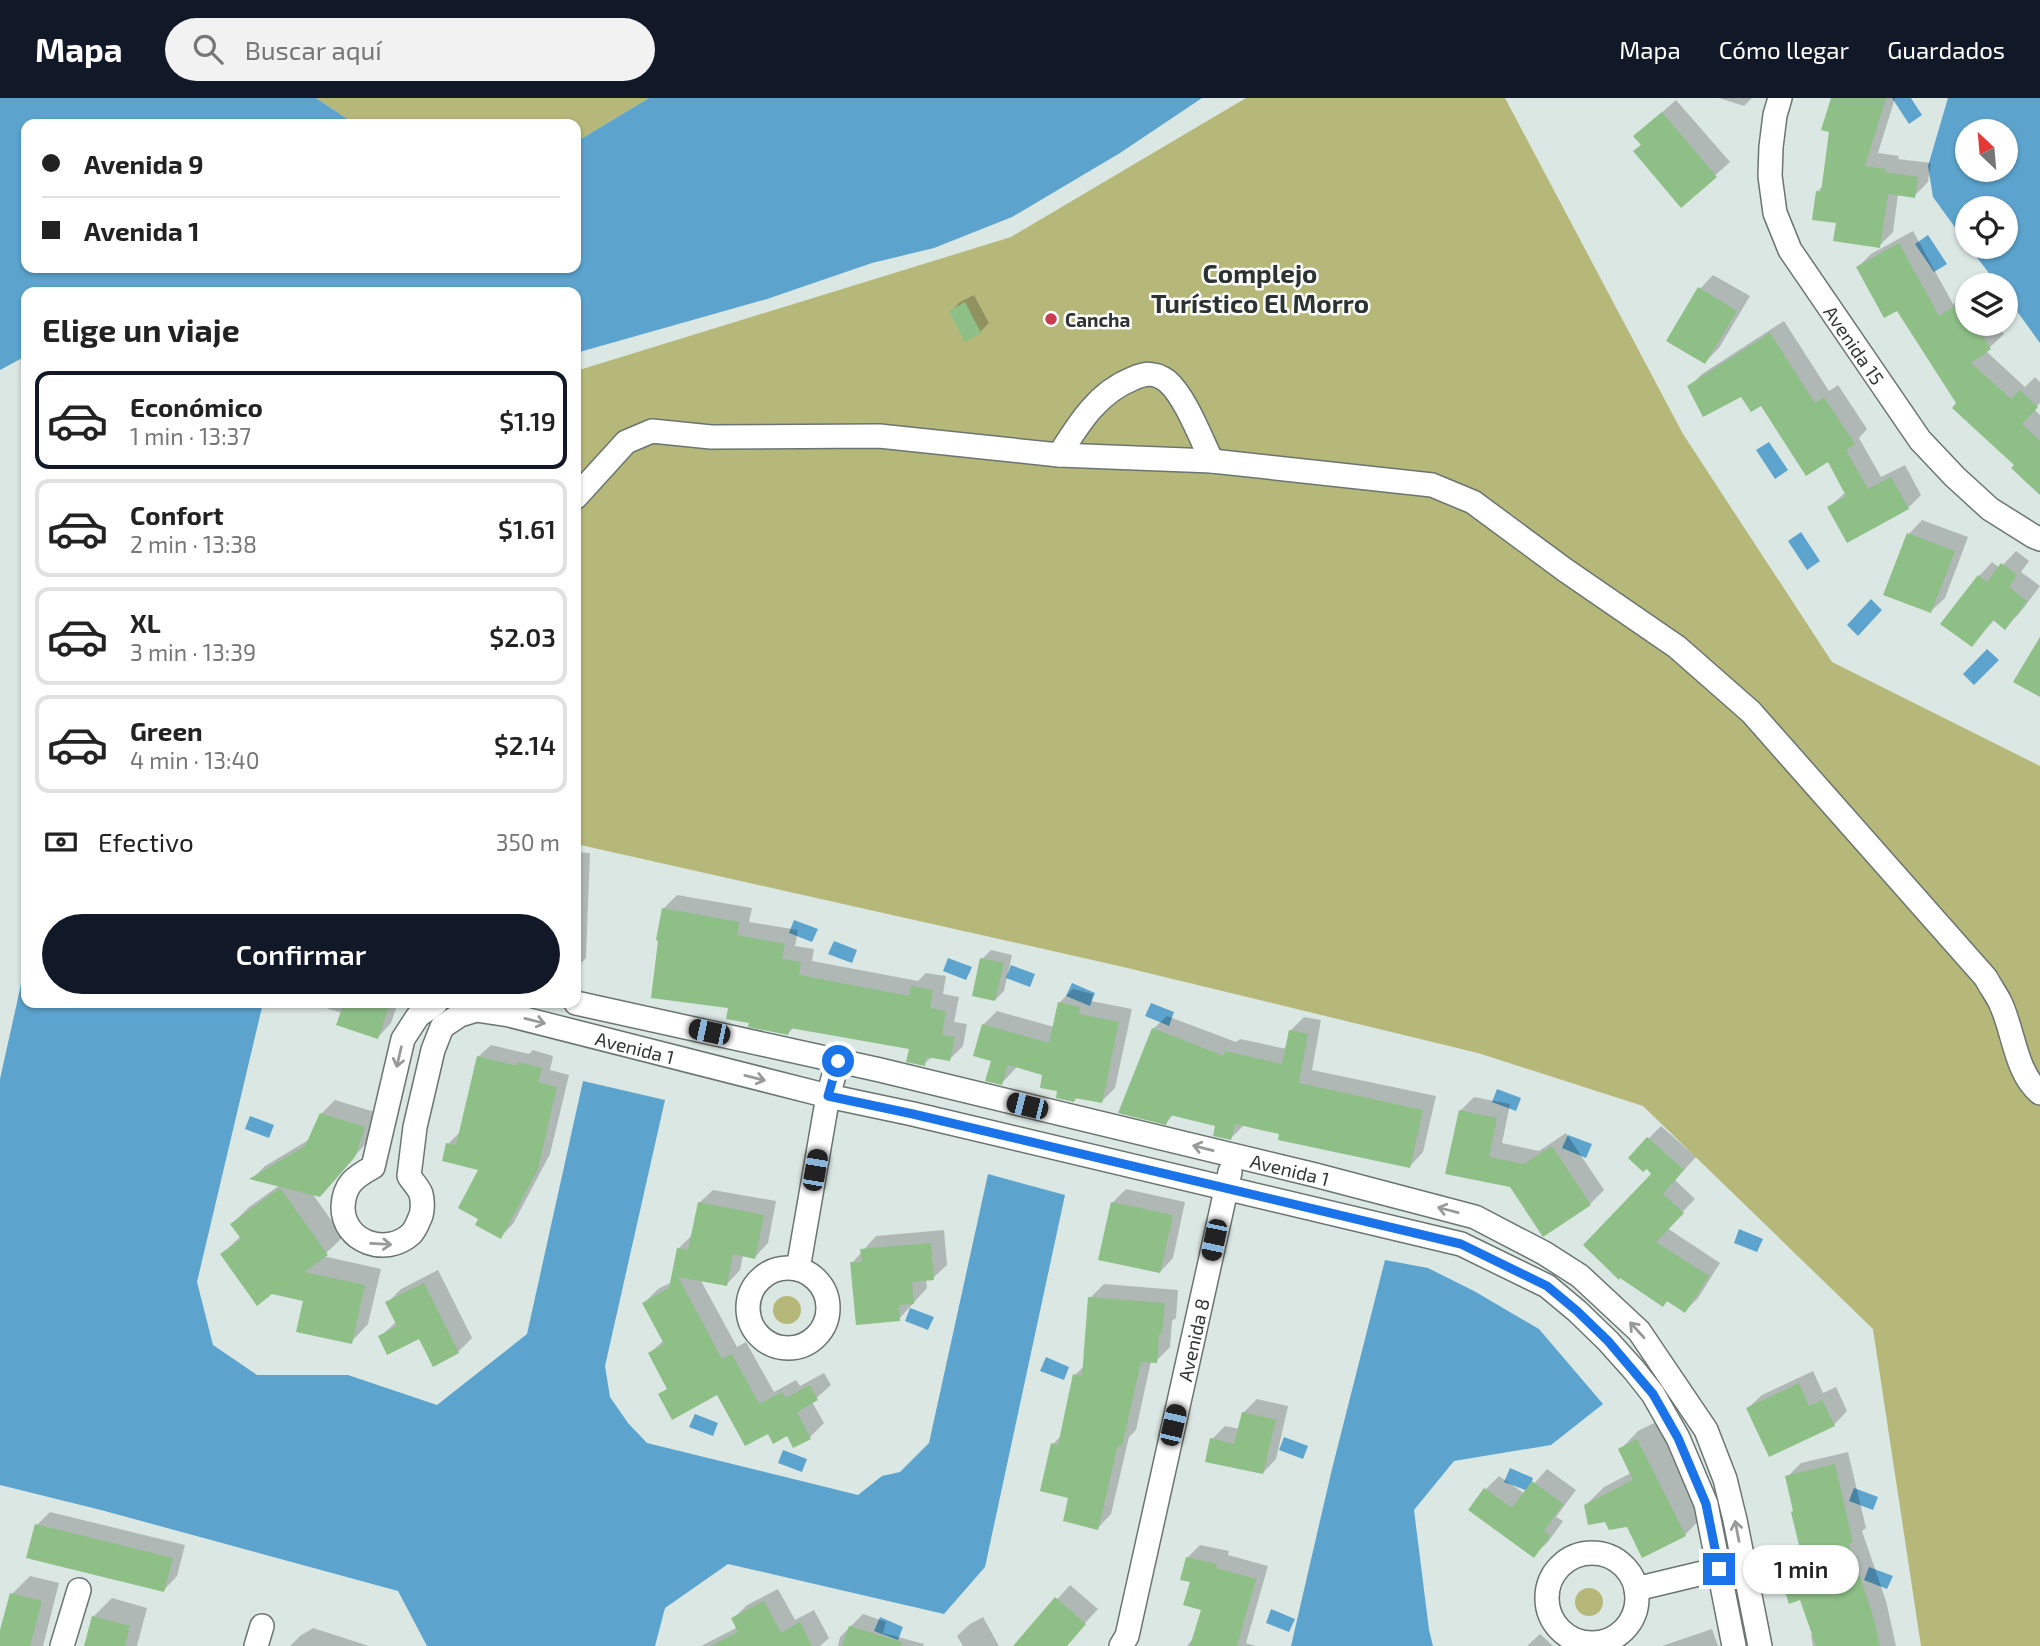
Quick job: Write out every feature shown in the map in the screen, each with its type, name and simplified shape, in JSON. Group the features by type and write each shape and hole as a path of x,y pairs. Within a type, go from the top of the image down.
{"street":[{"name":"Avenida 15","path":"1780,98 1775,115 1770,176 1775,213 1790,250 1920,440 1990,509 2040,539"},
{"path":"1059,455 1080,422 1100,398 1120,384 1141,375 1154,374 1168,382 1184,403 1212,460"},
{"path":"581,492 626,442 652,430 712,437 879,436 1059,455 1212,460 1432,485 1474,502 1564,570 1677,647 1751,712 1986,978 2000,1003 2030,1085 2040,1093"},
{"name":"Avenida 1","path":"581,1004 838,1061 1235,1156 1475,1217 1544,1253 1580,1276 1639,1331 1706,1430 1725,1479 1760,1646"},
{"path":"409,1175 392,1168 373,1167 403,1039 418,1016 429,1008"},
{"name":"Avenida 1","path":"373,1167 355,1177 344,1195 343,1217 354,1235 373,1245 394,1245 412,1233 422,1214 421,1193 409,1175 415,1126 433,1050 442,1027 460,1015 476,1010 509,1015 828,1096 1461,1244 1547,1286 1608,1341 1653,1394 1678,1438 1706,1504 1734,1646"},
{"path":"649,1051 658,1021"},
{"path":"798,1269 828,1096 838,1061"},
{"path":"992,1133 1001,1100"},
{"name":"Avenida 8","path":"1121,1646 1127,1636 1235,1156"},
{"path":"1527,1277 1544,1253"},
{"path":"1636,1589 1744,1563"},
{"path":"62,1646 79,1590"}],"green space":[{"path":"316,98 649,98 581,139 581,119 348,119"},
{"path":"1246,98 1505,98 1683,434 1832,662 2040,766 2040,1646 1921,1646 1873,1329 1643,1106 1478,1053 1119,966 581,845 581,369 1011,237"},
{"path":"787,1296 797,1300 801,1310 797,1320 787,1324 777,1320 773,1310 777,1300"},
{"path":"1589,1588 1599,1592 1603,1602 1599,1612 1589,1616 1579,1612 1575,1602 1579,1592"}],"water":[{"path":"0,98 316,98 348,119 21,119 21,273 581,273 581,139 649,98 1202,98 1120,153 1012,217 934,248 872,263 767,299 581,352 581,287 21,287 21,359 0,370"},
{"path":"1892,98 1911,98 1922,115 1909,124"},
{"path":"1948,98 2040,98 2040,343 2018,313 2018,273 1989,273 1978,259 2018,259 2018,196 1955,196 1955,227 1933,197 1928,166"},
{"path":"1928,235 1947,264 1934,272 1915,244"},
{"path":"1769,442 1788,470 1775,479 1756,450"},
{"path":"1801,532 1820,561 1807,570 1788,541"},
{"path":"1871,599 1882,610 1858,636 1847,625"},
{"path":"1987,649 1999,660 1974,685 1963,674"},
{"path":"794,920 818,929 812,942 789,933"},
{"path":"834,941 857,950 852,963 828,954"},
{"path":"948,958 972,967 966,980 943,971"},
{"path":"1011,965 1035,974 1030,987 1006,978"},
{"path":"1072,983 1095,993 1090,1006 1066,996"},
{"path":"21,984 21,1008 262,1008 197,1282 213,1345 257,1375 348,1375 437,1405 527,1334 583,1081 665,1100 605,1366 610,1397 628,1423 647,1443 858,1495 882,1476 900,1472 929,1443 988,1174 1065,1195 985,1567 944,1614 728,1564 665,1608 655,1646 427,1646 398,1591 0,1485 0,1079"},
{"path":"1151,1003 1174,1012 1169,1026 1145,1016"},
{"path":"1497,1089 1521,1098 1516,1111 1492,1102"},
{"path":"250,1116 274,1125 269,1138 245,1129"},
{"path":"1568,1135 1592,1144 1586,1158 1562,1148"},
{"path":"1739,1229 1763,1239 1757,1252 1734,1243"},
{"path":"1385,1260 1428,1268 1539,1329 1603,1404 1551,1445 1454,1461 1414,1510 1433,1646 1291,1646 1332,1469"},
{"path":"910,1308 934,1317 928,1330 905,1321"},
{"path":"1046,1357 1069,1367 1064,1380 1040,1371"},
{"path":"695,1414 718,1423 713,1436 689,1427"},
{"path":"1284,1437 1308,1446 1303,1459 1279,1450"},
{"path":"783,1450 807,1459 802,1472 778,1463"},
{"path":"1510,1468 1533,1478 1528,1491 1504,1482"},
{"path":"1854,1488 1878,1497 1873,1510 1849,1501"},
{"path":"1869,1567 1893,1576 1887,1589 1864,1580"},
{"path":"1271,1609 1295,1619 1289,1632 1266,1623"},
{"path":"880,1617 903,1627 898,1640 874,1631"}],"building":[{"path":"1831,98 1886,98 1865,166 1918,177 1915,198 1888,194 1880,248 1833,241 1836,223 1812,220 1816,191 1821,192 1829,132 1821,130"},
{"path":"1662,112 1717,177 1681,208 1633,151 1641,145 1633,136"},
{"path":"1899,243 1939,316 1955,306 1955,336 1983,336 1991,349 1971,363 2011,399 2020,390 2038,407 2022,424 2040,441 2040,495 2011,468 2014,465 1952,408 1956,403 1897,311 1884,318 1856,267"},
{"path":"1698,287 1737,311 1705,364 1666,341"},
{"path":"965,302 981,333 965,342 949,311"},
{"path":"1770,333 1815,403 1824,397 1855,444 1846,450 1868,489 1891,477 1909,509 1847,543 1827,507 1846,496 1828,462 1806,476 1761,406 1751,412 1741,397 1703,417 1687,386"},
{"path":"1907,533 1955,551 1931,613 1883,595"},
{"path":"2001,563 2017,575 2009,587 2027,601 2005,630 1993,620 1972,647 1940,624 1978,575 1987,582"},
{"path":"2040,637 2040,697 2013,682"},
{"path":"662,908 739,922 737,935 785,944 782,959 801,962 799,975 909,996 911,986 933,990 930,1008 946,1011 942,1035 955,1037 950,1061 926,1057 925,1066 906,1062 909,1049 790,1028 788,1035 748,1027 749,1023 726,1019 728,1008 651,998"},
{"path":"980,958 1004,963 995,1001 972,996"},
{"path":"1058,1002 1080,1007 1079,1014 1119,1022 1102,1103 1056,1098 1057,1091 1040,1088 1042,1075 1008,1065 1002,1085 985,1081 991,1061 973,1056 982,1024 1049,1043"},
{"path":"342,1008 388,1008 378,1039 336,1025"},
{"path":"1152,1028 1224,1056 1225,1051 1282,1064 1289,1030 1308,1034 1299,1083 1423,1110 1410,1168 1278,1140 1279,1134 1235,1124 1231,1140 1213,1136 1215,1126 1170,1115 1166,1125 1118,1113"},
{"path":"477,1056 517,1066 518,1062 542,1068 538,1082 557,1087 538,1169 501,1239 475,1225 478,1219 458,1208 478,1170 442,1161 446,1143 456,1145"},
{"path":"1459,1110 1497,1118 1489,1157 1524,1164 1552,1146 1591,1205 1543,1237 1510,1187 1445,1174"},
{"path":"320,1113 365,1127 355,1157 320,1197 249,1179 305,1146"},
{"path":"1647,1137 1684,1170 1663,1194 1684,1213 1656,1242 1709,1276 1685,1313 1667,1301 1663,1307 1620,1278 1619,1280 1583,1245 1651,1174 1647,1169 1643,1172 1628,1158"},
{"path":"280,1188 328,1255 304,1272 365,1285 352,1344 296,1332 303,1301 272,1294 257,1306 220,1254 241,1239 230,1224"},
{"path":"698,1202 764,1215 755,1259 733,1254 727,1286 678,1277 722,1359 732,1354 759,1404 782,1392 786,1398 810,1385 818,1400 797,1412 811,1439 793,1448 787,1436 773,1444 768,1434 745,1446 717,1395 672,1420 658,1394 667,1389 648,1353 664,1344 642,1303 669,1288 677,1248 688,1250"},
{"path":"1111,1202 1173,1215 1160,1273 1098,1260"},
{"path":"931,1243 934,1280 912,1282 914,1304 899,1305 900,1321 856,1325 850,1262 862,1262 860,1249"},
{"path":"424,1283 459,1353 433,1367 419,1339 387,1355 378,1336 397,1326 385,1302"},
{"path":"1088,1297 1165,1303 1157,1363 1141,1362 1122,1446 1118,1445 1098,1530 1063,1521 1068,1498 1040,1491 1051,1443 1058,1445 1073,1374 1082,1376"},
{"path":"1799,1383 1809,1406 1822,1400 1835,1426 1769,1457 1746,1408"},
{"path":"1242,1412 1276,1420 1263,1474 1205,1462 1210,1438 1234,1444"},
{"path":"1637,1439 1686,1536 1642,1558 1627,1527 1609,1530 1605,1522 1588,1525 1584,1505 1633,1480 1618,1449"},
{"path":"1835,1464 1853,1543 1849,1544 1880,1646 1816,1646 1800,1600 1789,1604 1779,1573 1795,1567 1793,1561 1802,1558 1785,1476"},
{"path":"1532,1481 1563,1504 1544,1531 1550,1536 1534,1558 1468,1510 1484,1488 1512,1508"},
{"path":"35,1524 173,1558 164,1592 26,1558"},
{"path":"1186,1557 1217,1564 1216,1568 1256,1579 1237,1646 1190,1646 1201,1610 1183,1605 1190,1582 1180,1580"},
{"path":"10,1593 42,1601 30,1646 0,1646 0,1630"},
{"path":"1055,1597 1086,1624 1067,1646 1013,1646"},
{"path":"764,1601 781,1633 800,1622 812,1646 711,1646 738,1632 731,1618"},
{"path":"92,1616 130,1626 125,1646 84,1646"},
{"path":"849,1626 902,1642 901,1646 842,1646"}],"place":[{"name":"Cancha","path":"1051,319"}],"district":[{"name":"Complejo Turístico El Morro","path":"1260,287"}],"route":[{"path":"838,1061 828,1096 1461,1244 1547,1286 1608,1341 1653,1394 1678,1438 1706,1504 1719,1569"}]}
